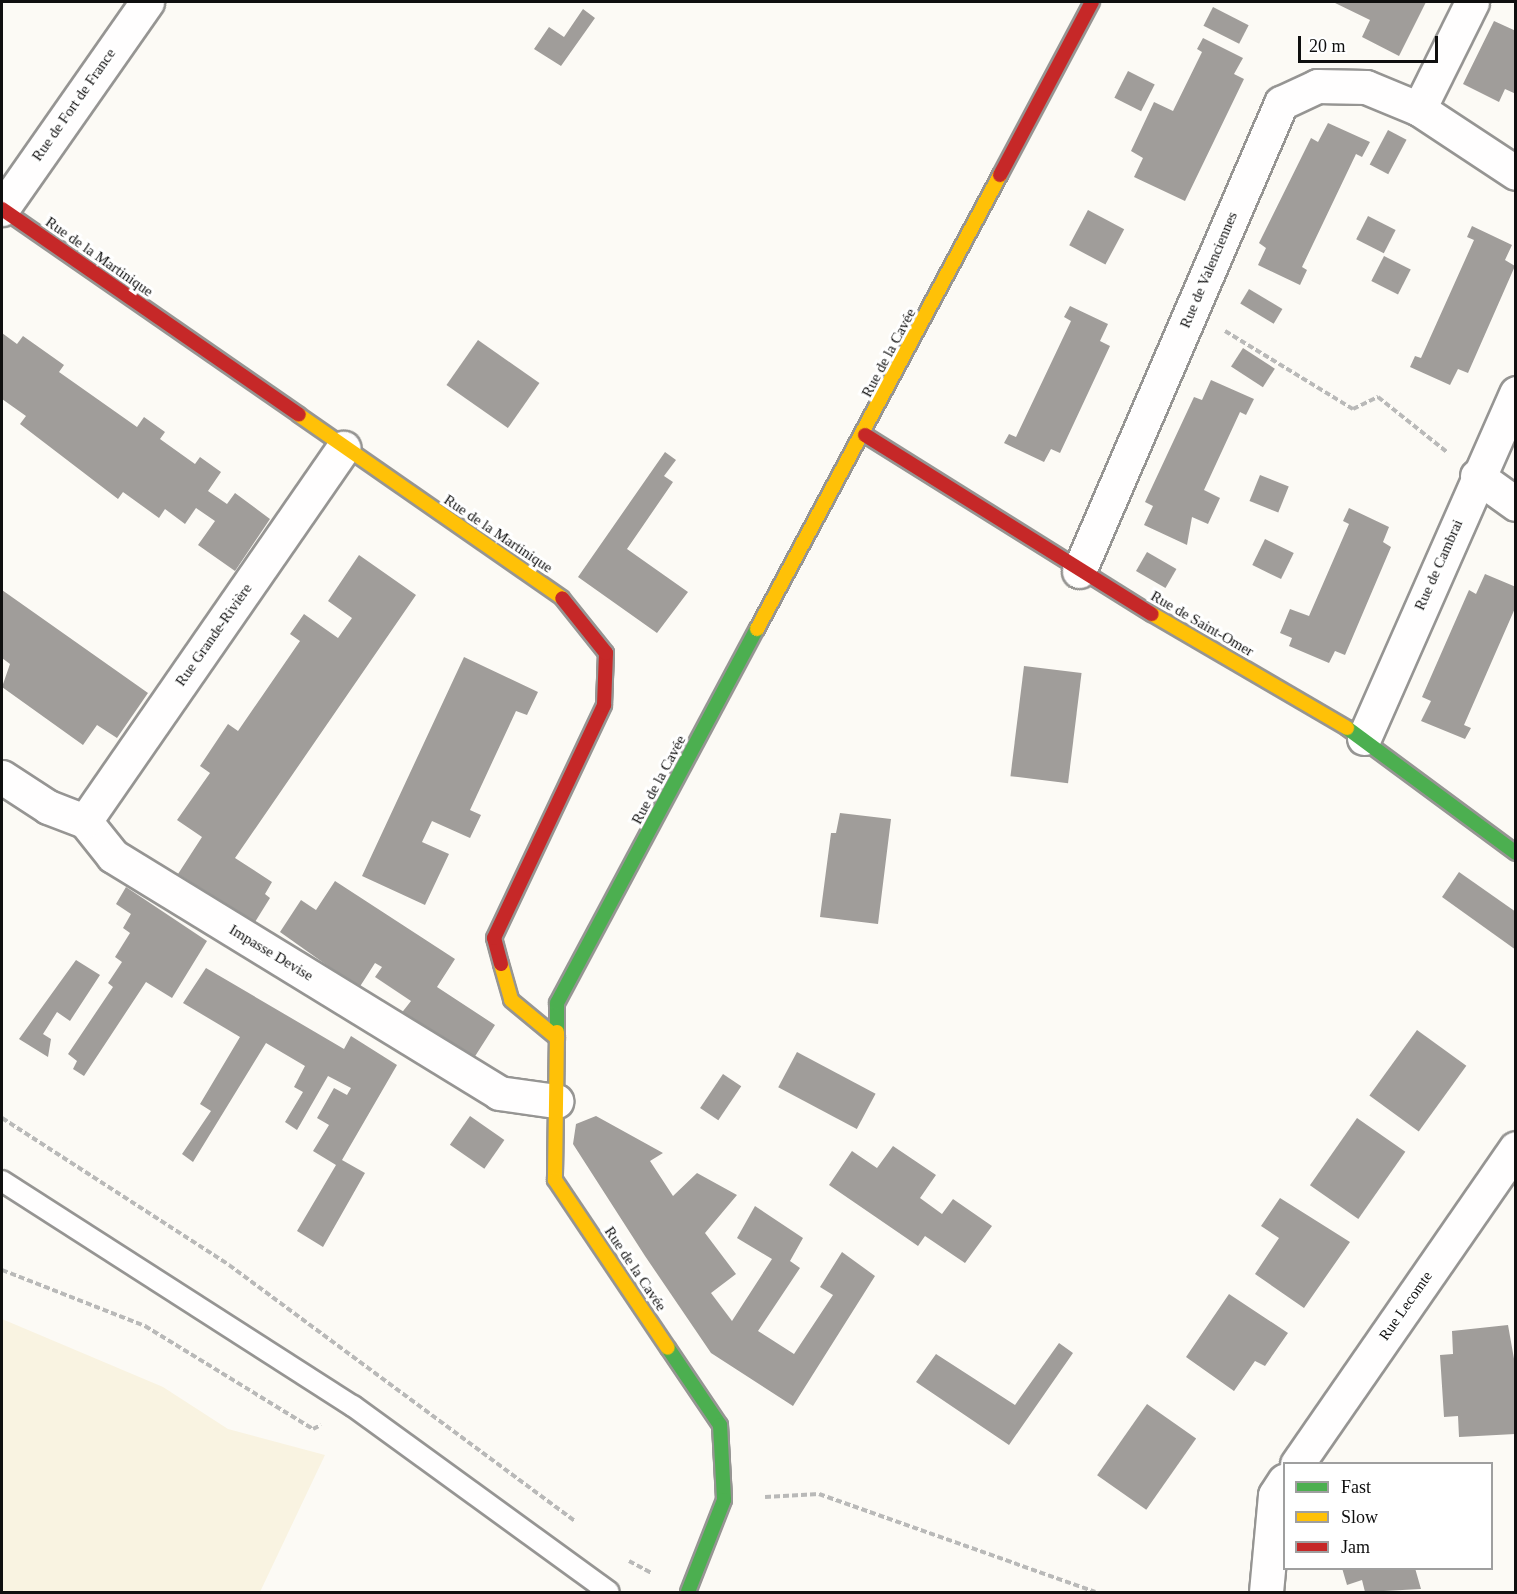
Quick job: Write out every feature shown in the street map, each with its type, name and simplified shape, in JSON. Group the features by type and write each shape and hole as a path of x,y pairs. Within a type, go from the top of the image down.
{"street":[{"name":"Rue de Fort de France","path":"2,209 147,2"},
{"name":"Rue de la Cavée","path":"688,1593 724,1500 720,1425 555,1180 557,1003 865,435 1092,2"},
{"path":"1419,109 1472,2"},
{"name":"Rue de Valenciennes","path":"1079,571 1281,103 1317,86 1366,87 1419,109 1515,173"},
{"name":"Rue de la Martinique","path":"2,209 343,448 560,595 606,652 604,705 494,938 511,1000 557,1038"},
{"name":"Rue de Cambrai","path":"1364,738 1515,393"},
{"name":"Rue de Saint-Omer","path":"865,435 1079,571 1364,738 1515,853"},
{"name":"Rue Grande-Rivière","path":"85,821 343,448"},
{"path":"1477,476 1515,504"},
{"path":"2,777 48,807 85,821"},
{"name":"Impasse Devise","path":"85,821 113,856 499,1093 556,1101"},
{"name":"Rue Lecomte","path":"1298,1462 1515,1148"},
{"path":"1266,1593 1275,1495 1283,1483"}],"lane":[{"path":"2,1181 353,1406 609,1593"}],"path":[{"path":"1191,310 1353,409 1378,397 1477,476"},
{"path":"2,1118 229,1265 378,1370 586,1529"},
{"path":"2,1270 145,1326 313,1429 327,1421"},
{"path":"373,1377 378,1370"},
{"path":"724,1500 819,1494 1095,1593"},
{"path":"623,1556 658,1576"}],"shaded area":[{"path":"2,1319 163,1387 228,1429 325,1455 260,1592 2,1592"}],"building":[{"path":"1333,2 1426,2 1399,56 1362,37 1370,20"},
{"path":"1213,7 1249,25 1239,44 1203,26"},
{"path":"583,9 595,18 561,66 534,49 549,27 564,37"},
{"path":"1494,21 1516,31 1516,94 1505,89 1499,102 1463,84"},
{"path":"1203,38 1243,58 1234,74 1244,79 1185,201 1134,177 1143,158 1131,151 1154,102 1173,111 1202,52 1197,49"},
{"path":"1128,71 1155,85 1141,111 1114,98"},
{"path":"1328,123 1370,142 1362,157 1356,154 1302,267 1307,270 1300,285 1258,265 1266,248 1259,243 1311,138 1318,142"},
{"path":"1388,130 1407,140 1388,174 1370,164"},
{"path":"1088,210 1124,229 1105,265 1069,245"},
{"path":"1368,216 1396,230 1384,253 1356,239"},
{"path":"1472,226 1512,245 1505,260 1515,266 1468,373 1458,369 1450,385 1410,367 1415,356 1421,358 1474,240 1467,237"},
{"path":"1384,256 1411,270 1398,295 1371,281"},
{"path":"1249,289 1282,309 1274,324 1240,304"},
{"path":"1070,306 1108,324 1100,341 1110,346 1060,453 1051,449 1044,462 1004,443 1009,434 1016,437 1071,321 1064,317"},
{"path":"2,333 17,344 23,336 64,365 59,372 137,427 144,417 165,432 160,439 195,464 200,457 221,472 208,491 227,504 235,493 270,519 235,571 198,545 215,521 196,508 185,524 165,509 159,518 123,492 118,499 20,424 26,416 2,399"},
{"path":"478,340 539,383 508,428 446,385"},
{"path":"1243,348 1275,369 1263,387 1231,366"},
{"path":"1211,380 1254,399 1246,415 1240,412 1204,490 1220,498 1208,524 1192,517 1187,545 1144,525 1153,506 1145,502 1194,397 1202,400"},
{"path":"665,452 676,460 664,476 673,482 627,549 688,592 657,633 578,577"},
{"path":"1260,475 1289,487 1278,513 1250,501"},
{"path":"1349,508 1389,527 1383,542 1391,547 1345,655 1335,651 1329,663 1289,646 1292,638 1280,633 1290,609 1309,616 1349,524 1343,521"},
{"path":"1265,539 1294,553 1281,579 1252,565"},
{"path":"1147,552 1176,569 1165,588 1136,571"},
{"path":"359,555 416,595 235,858 272,882 265,894 270,898 255,922 178,874 202,837 177,820 210,773 200,766 228,724 238,731 300,641 290,634 304,614 338,638 352,618 328,601"},
{"path":"1485,574 1516,587 1516,606 1464,725 1471,728 1465,739 1421,721 1431,701 1422,697 1469,590 1476,594"},
{"path":"2,590 148,693 117,738 97,725 83,745 2,687 10,664 2,658"},
{"path":"464,657 538,692 527,715 516,711 470,810 481,815 470,838 432,821 422,842 449,854 425,905 362,876"},
{"path":"1024,666 1082,673 1068,783 1010,776"},
{"path":"840,813 891,819 878,924 820,917 831,833 836,833"},
{"path":"1459,872 1516,912 1516,950 1442,897"},
{"path":"335,881 455,959 437,987 495,1025 472,1061 400,1015 411,1001 375,977 382,967 375,963 359,988 280,932 301,900 316,910"},
{"path":"126,887 207,941 172,998 146,982 84,1076 73,1069 77,1061 68,1054 113,987 108,983 122,962 115,957 130,933 123,928 131,914 116,904"},
{"path":"76,960 100,975 70,1021 57,1012 43,1034 51,1039 48,1057 19,1039"},
{"path":"206,968 344,1049 351,1036 397,1065 342,1160 365,1173 323,1247 297,1231 336,1165 313,1151 329,1125 317,1118 334,1088 347,1095 351,1088 328,1076 297,1130 285,1122 303,1092 294,1087 305,1066 266,1043 193,1162 182,1154 211,1111 200,1104 240,1037 183,1003"},
{"path":"1417,1030 1466,1066 1419,1131 1369,1096"},
{"path":"797,1052 876,1094 857,1129 778,1087"},
{"path":"723,1074 741,1086 718,1120 700,1108"},
{"path":"470,1116 504,1140 484,1169 450,1145"},
{"path":"596,1116 663,1153 650,1161 673,1196 697,1173 737,1195 705,1233 736,1274 711,1293 732,1321 772,1259 737,1238 755,1206 803,1238 790,1261 800,1268 758,1331 794,1354 833,1295 820,1287 842,1252 875,1276 793,1406 711,1353 645,1256 573,1144 576,1124"},
{"path":"1357,1118 1405,1152 1358,1219 1310,1185"},
{"path":"893,1146 936,1175 920,1198 942,1214 953,1199 992,1226 965,1263 925,1236 918,1246 829,1185 852,1151 877,1168"},
{"path":"1280,1198 1350,1242 1304,1308 1255,1274 1279,1238 1261,1226"},
{"path":"1229,1294 1288,1333 1265,1366 1255,1361 1234,1391 1186,1357"},
{"path":"1508,1325 1516,1370 1515,1434 1459,1437 1458,1416 1444,1417 1440,1355 1453,1354 1452,1331"},
{"path":"1059,1343 1073,1353 1009,1445 916,1382 936,1354 1015,1405"},
{"path":"1147,1404 1196,1438 1146,1510 1097,1475"},
{"path":"1343,1570 1416,1570 1421,1589 1365,1592 1362,1580 1347,1585"}],"traffic: fast":[{"path":"557,1032 557,1003 757,629"},
{"path":"1347,728 1516,853"},
{"path":"668,1348 720,1425 724,1500 688,1592"}],"traffic: slow":[{"path":"757,629 1000,175"},
{"path":"299,415 562,598"},
{"path":"1152,614 1347,728"},
{"path":"501,964 511,1000 557,1038"},
{"path":"557,1032 555,1180 668,1348"}],"traffic: jam":[{"path":"1000,175 1092,2"},
{"path":"2,209 299,415"},
{"path":"865,435 1152,614"},
{"path":"501,964 494,938 604,705 606,653 562,598"}]}
